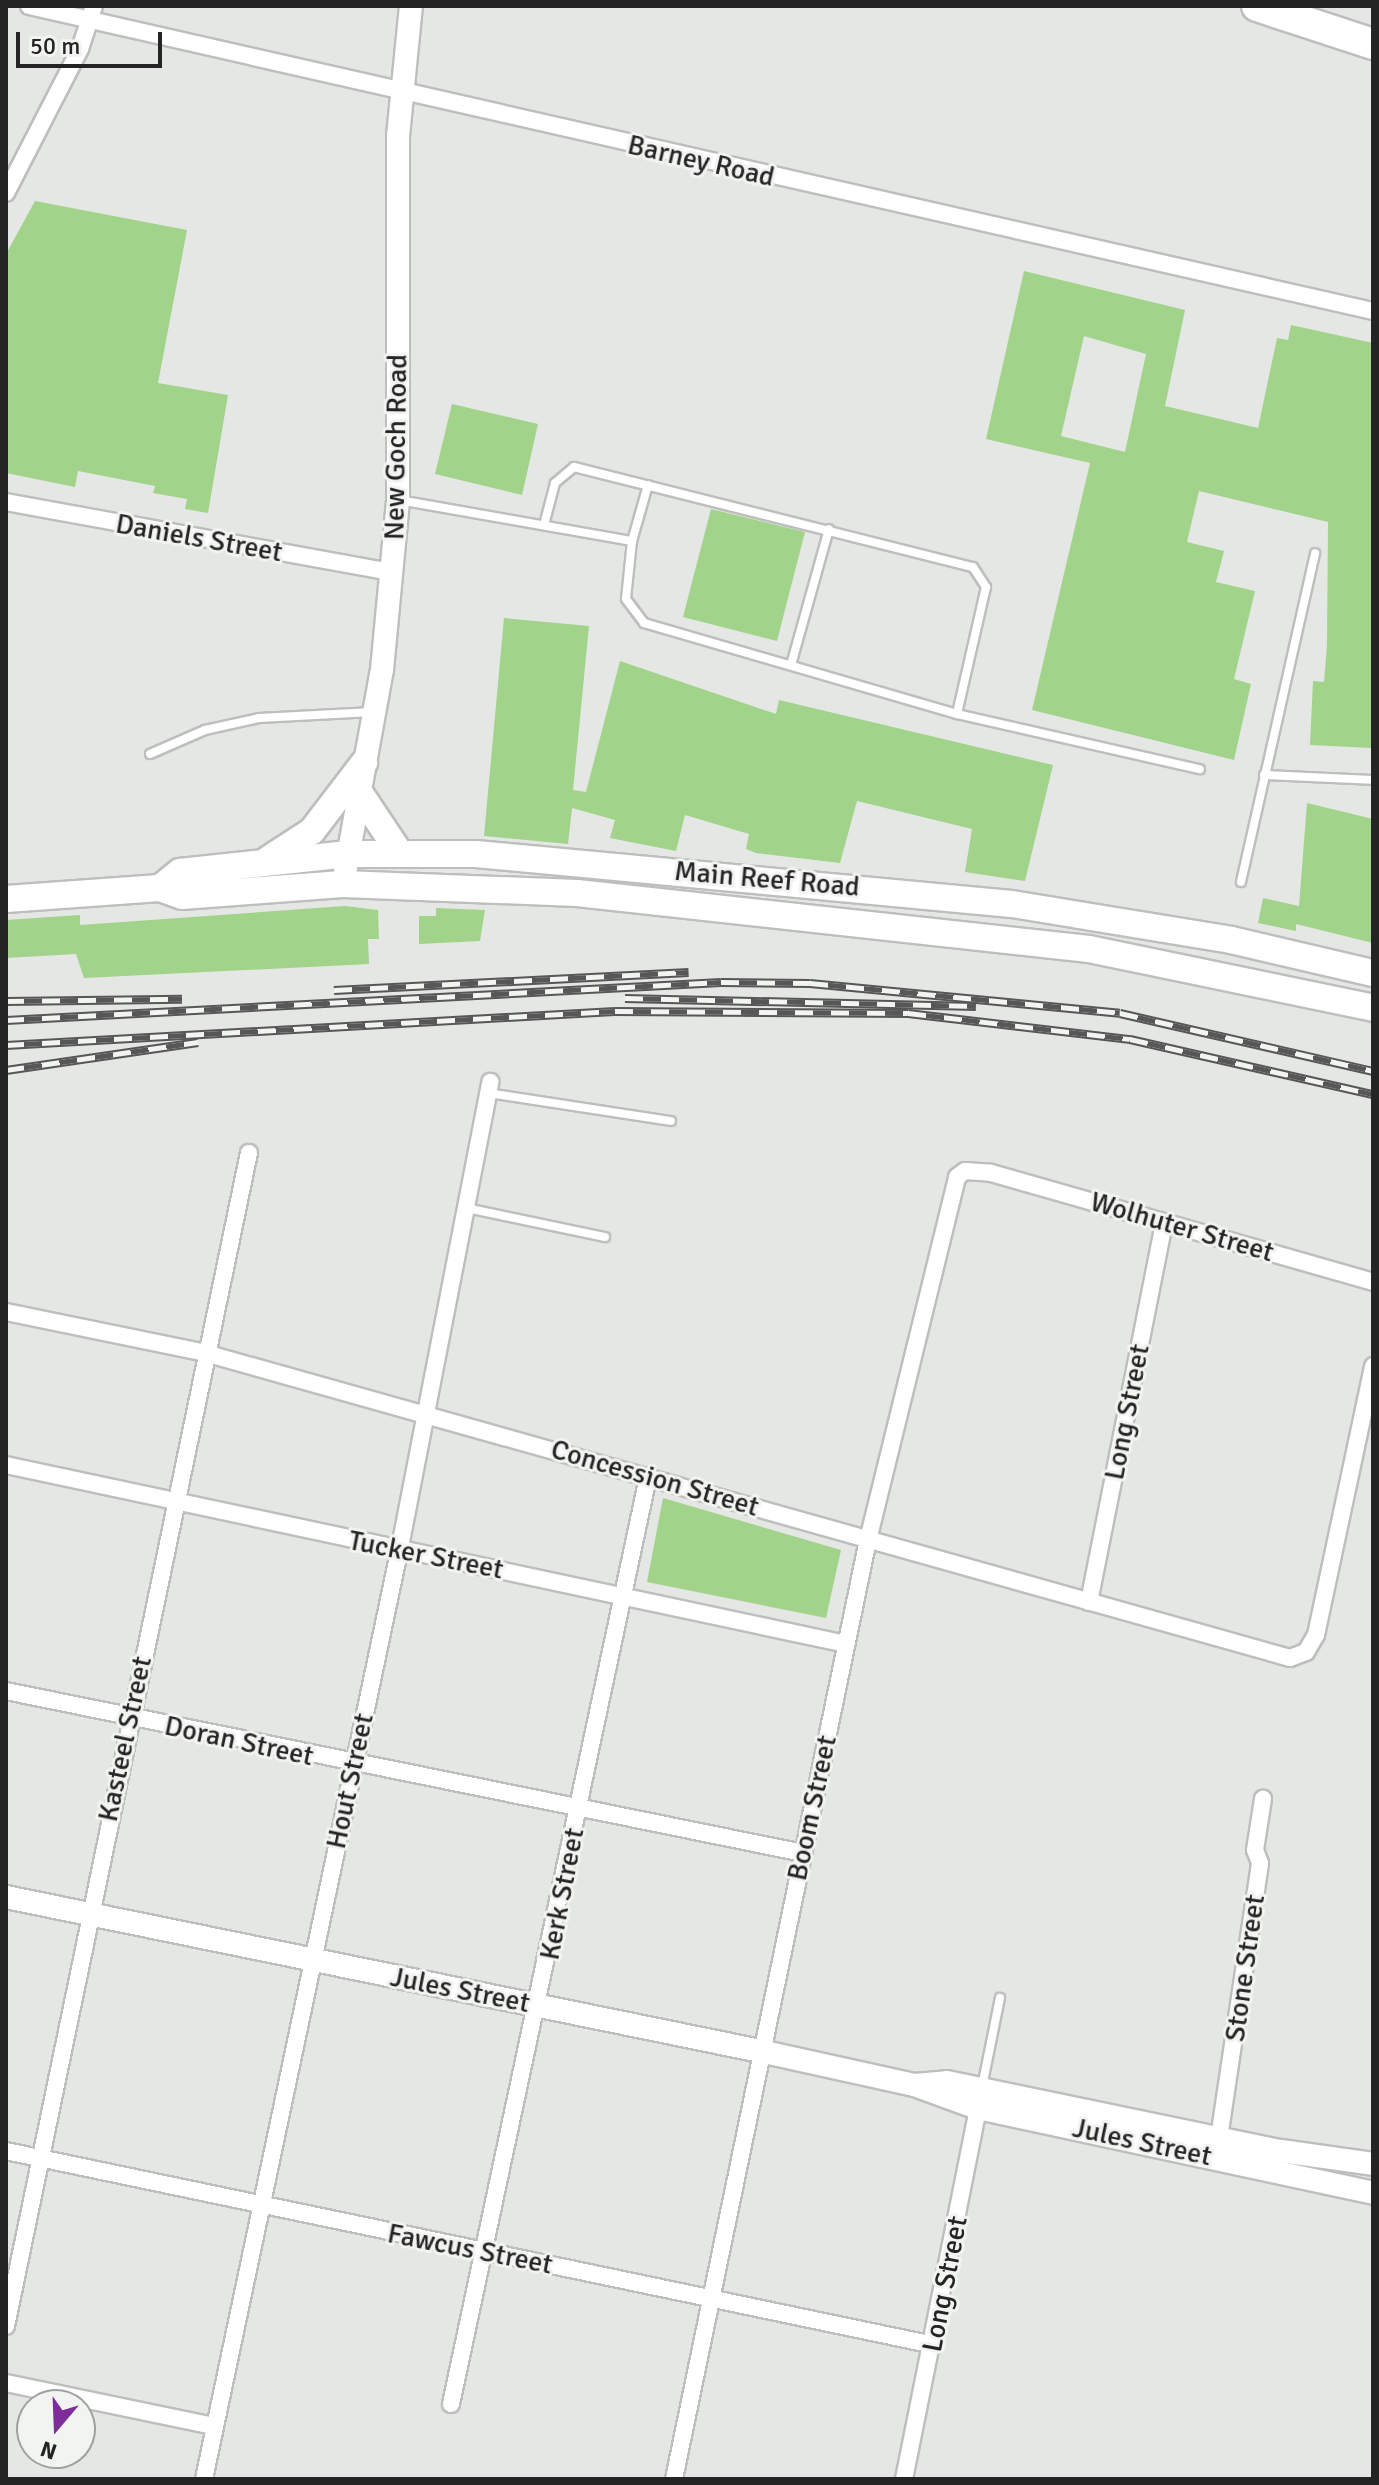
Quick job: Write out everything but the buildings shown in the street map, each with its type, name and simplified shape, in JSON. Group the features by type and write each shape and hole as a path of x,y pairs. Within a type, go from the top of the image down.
{"highway":[{"path":"1257,6 1373,44"}],"main road":[{"name":"New Goch Road","path":"343,884 374,712 398,500 400,93 411,6"},
{"path":"259,865 312,831 364,763"},
{"path":"359,792 399,852"},
{"name":"Main Reef Road","path":"160,888 180,872 348,854 399,852 801,880 1012,904 1231,940 1373,973"},
{"name":"Main Reef Road","path":"6,899 160,888 182,896 343,884 577,893 982,935 1208,969 1373,1008"},
{"name":"Jules Street","path":"6,1897 980,2098 1373,2164"},
{"name":"Jules Street","path":"980,2098 1373,2193"}],"street":[{"name":"Barney Road","path":"29,6 92,13 400,93 1373,311"},
{"path":"6,193 92,13"},
{"name":"Daniels Street","path":"6,502 392,572"},
{"name":"Hout Street","path":"204,2479 399,1552 489,1088"},
{"name":"Kasteel Street","path":"6,2326 87,1914 249,1153"},
{"name":"Boom Street","path":"674,2479 715,2298 760,2051 868,1540 952,1187 965,1171 991,1173"},
{"name":"Wolhuter Street","path":"991,1173 1373,1282"},
{"name":"Long Street","path":"1089,1602 1164,1222"},
{"name":"Concession Street","path":"6,1312 205,1353 1277,1656 1299,1656 1316,1635 1373,1366"},
{"name":"Tucker Street","path":"6,1465 176,1499 399,1552 623,1595 846,1644"},
{"name":"Kerk Street","path":"451,2404 540,2006 648,1477"},
{"name":"Doran Street","path":"6,1691 354,1766 803,1853"},
{"name":"Stone Street","path":"1219,2138 1260,1863 1255,1850 1263,1799"},
{"name":"Long Street","path":"904,2479 934,2345 980,2098"},
{"name":"Fawcus Street","path":"6,2151 934,2345"},
{"path":"6,2383 214,2426"}],"lane":[{"path":"544,525 555,483 574,467 829,529 983,574 986,587 957,714"},
{"path":"648,485 632,541 626,599 644,623 957,714 1200,769"},
{"path":"398,500 632,541"},
{"path":"791,665 829,529"},
{"path":"1241,882 1315,553"},
{"path":"150,754 205,730 259,718 374,712"},
{"path":"1264,775 1373,780"},
{"path":"489,1088 671,1121"},
{"path":"465,1208 605,1237"},
{"path":"980,2098 1000,1998"}],"railway":[{"path":"334,990 689,972"},
{"path":"6,1020 721,982 810,983 1120,1013 1373,1071"},
{"path":"625,998 976,1006"},
{"path":"6,1001 182,999"},
{"path":"6,1045 615,1011 908,1013 1130,1039 1373,1094"},
{"path":"6,1070 198,1042"}]}
